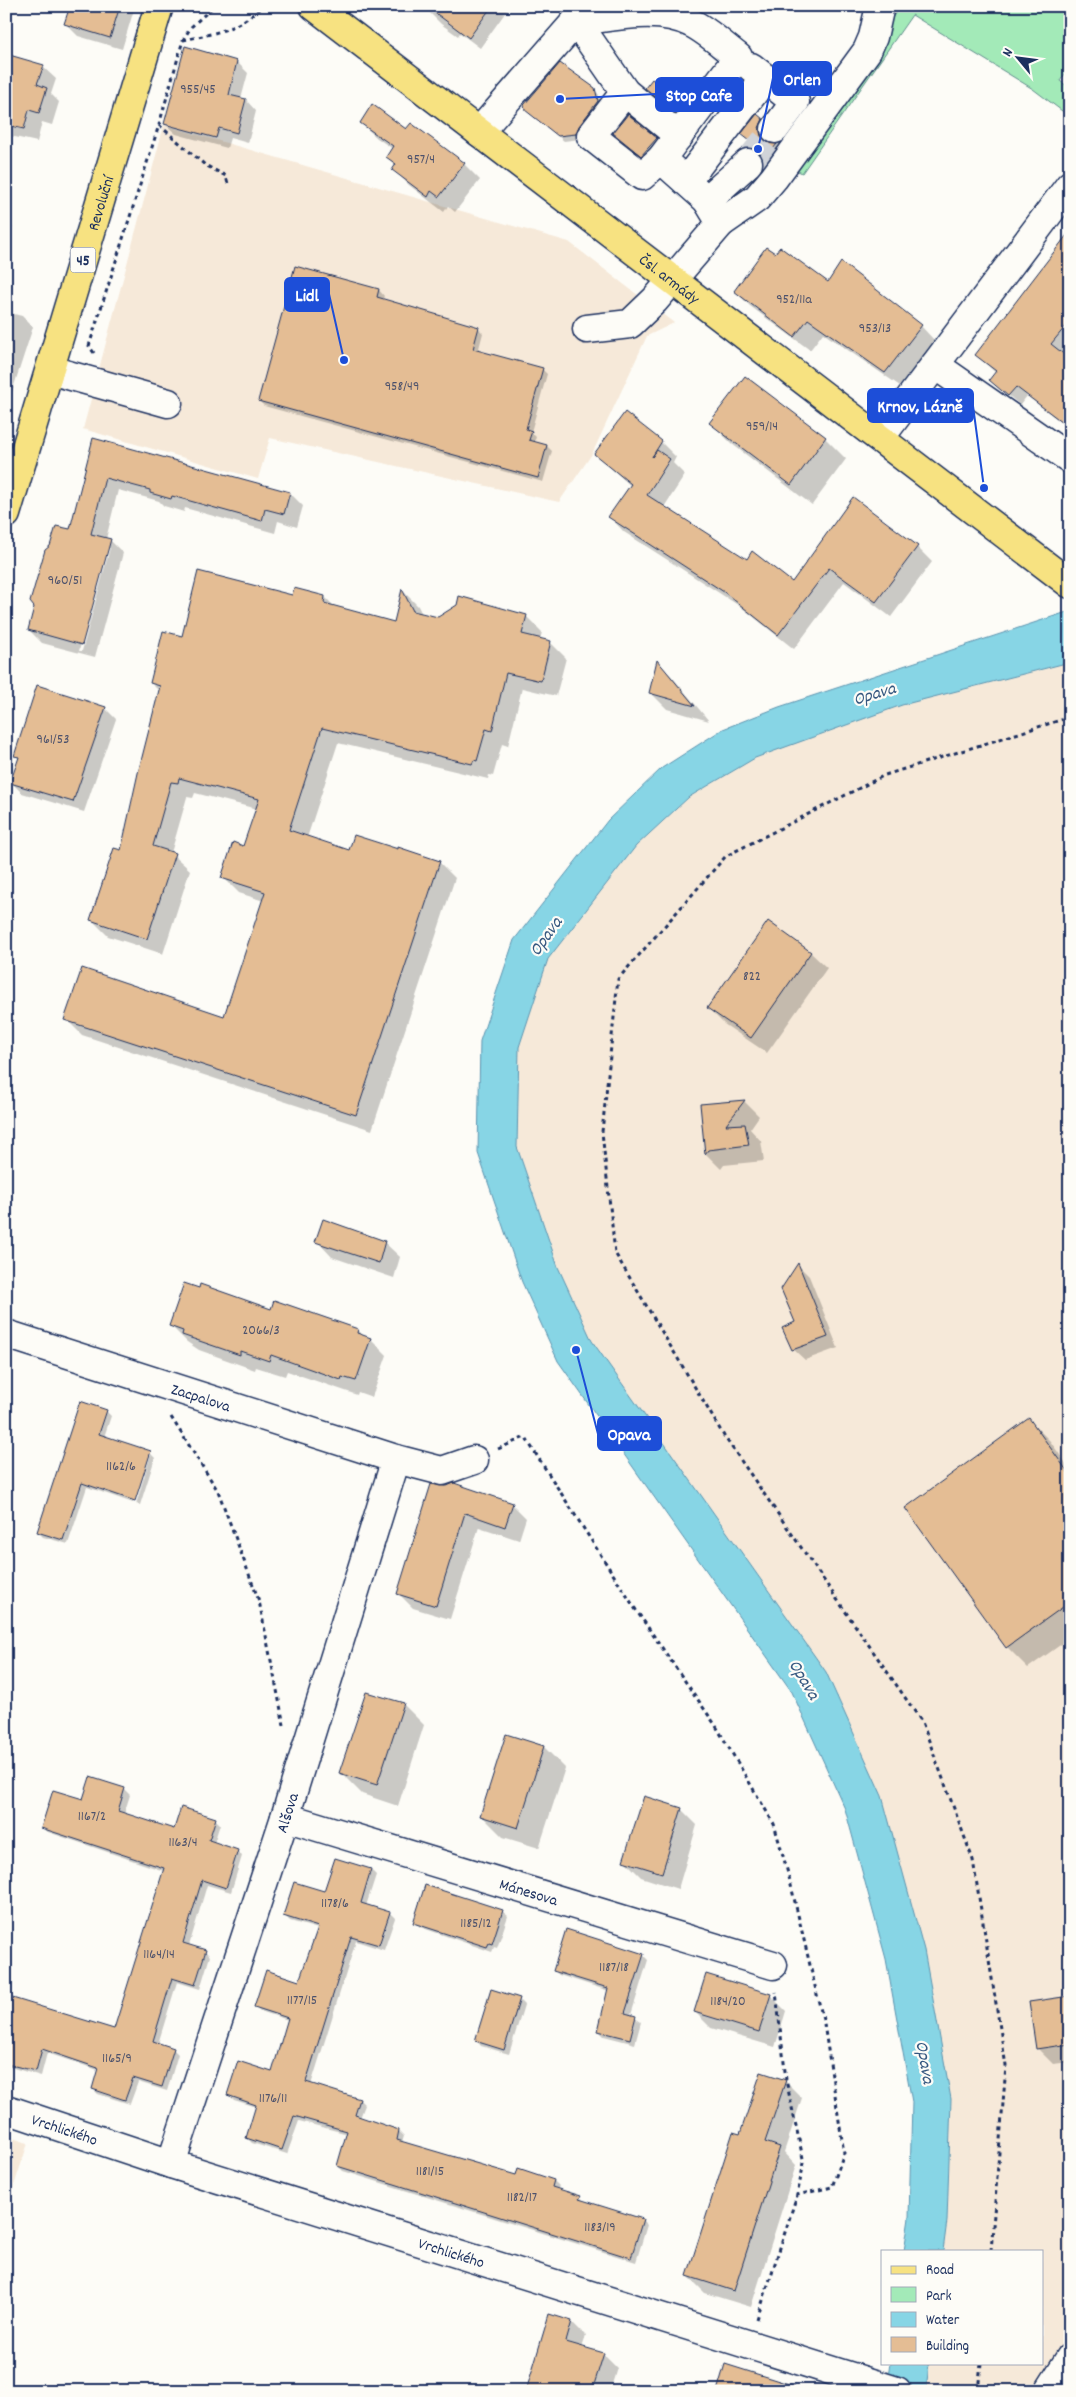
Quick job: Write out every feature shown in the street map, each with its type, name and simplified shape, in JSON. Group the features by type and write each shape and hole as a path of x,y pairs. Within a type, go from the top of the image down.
{"main road":[{"name":"Revoluční","path":"6,514 158,6"},
{"name":"Čsl. armády","path":"314,6 1070,584"}],"street":[{"path":"714,211 757,198 780,170 866,50 873,36 880,6"},
{"path":"584,14 625,92 679,136"},
{"path":"479,132 584,14 671,15 692,23 795,102 775,129"},
{"path":"625,92 591,136 642,176 661,159 738,57"},
{"path":"686,181 765,78"},
{"path":"661,159 686,181 714,211"},
{"path":"587,329 630,324 673,279 714,211 748,164"},
{"path":"880,438 1070,185"},
{"path":"935,365 1070,459"},
{"path":"50,370 168,403"},
{"name":"Zacpalova","path":"6,1334 396,1459 442,1471 474,1460"},
{"name":"Alšova","path":"171,2164 285,1817 396,1459"},
{"name":"Mánesova","path":"285,1817 774,1965"},
{"name":"Vrchlického","path":"6,2110 171,2164 896,2391"},
{"path":"1049,2391 1070,2358"}],"path":[{"path":"100,385 106,361 95,356 89,346 183,40 191,27 214,6"},
{"path":"183,40 231,28 252,17 262,6"},
{"path":"158,125 205,165 226,176 228,184"},
{"path":"991,2250 1006,2066 973,1860 922,1722 724,1436 615,1253 602,1132 618,979 726,856 885,775 1070,717"},
{"path":"147,1379 218,1491 259,1600 285,1732"},
{"path":"474,1460 525,1437 636,1610 716,1726 774,1824 789,1877 824,2024 844,2153 832,2187 797,2195"},
{"path":"748,2346 797,2195 804,2163 786,2080 774,1965"},
{"path":"978,2391 981,2364"}],"shaded area":[{"path":"164,125 569,242 674,323 647,336 592,454 559,502 270,438 258,479 83,429"},
{"path":"1070,662 1070,2391 926,2391 929,2364 1044,2364 1044,2250 943,2250 947,2221 951,2099 882,1796 826,1672 592,1341 558,1267 517,1147 519,1047 548,959 636,846 689,797 755,758 902,705"},
{"path":"6,2136 28,2143 6,2210"}],"green space":[{"path":"895,6 1070,6 1070,67 1060,81 1070,88 1070,117 1033,89 912,15 802,173 794,169 896,12"}],"water":[{"path":"1070,611 1070,662 902,705 755,758 689,797 636,846 548,959 519,1047 517,1147 558,1267 592,1341 826,1672 882,1796 924,1950 951,2099 947,2221 943,2250 904,2250 909,2218 912,2102 886,1959 845,1809 792,1692 558,1361 522,1282 478,1153 480,1041 514,940 608,820 662,768 723,729 779,707"},
{"path":"890,2364 929,2364 926,2391 886,2391"}],"building":[{"path":"70,6 120,6 110,38 64,24"},
{"path":"426,6 492,6 469,38"},
{"path":"185,46 237,61 229,95 246,99 237,133 219,128 216,138 164,124"},
{"path":"6,54 44,65 37,84 47,88 39,113 29,110 24,129 6,125"},
{"path":"560,63 595,88 598,101 579,126 576,134 558,136 525,110 524,105"},
{"path":"652,79 684,102 676,113 645,88"},
{"path":"372,104 406,129 411,123 465,163 439,197 431,191 428,197 392,170 396,164 386,157 393,146 360,123"},
{"path":"628,114 657,138 641,156 613,133"},
{"path":"757,114 763,119 759,128 761,136 766,142 777,144 763,161 759,152 752,148 744,148 750,141 741,134"},
{"path":"1070,231 1070,321 1051,344 1070,359 1070,428 1016,387 1008,396 989,380 996,371 975,355"},
{"path":"766,247 775,253 780,247 828,282 841,262 922,325 885,373 808,319 794,337 734,291"},
{"path":"295,266 379,289 377,297 479,327 473,349 543,368 526,429 532,431 529,440 547,445 538,478 258,401"},
{"path":"745,376 826,437 791,485 709,423"},
{"path":"625,412 662,441 652,457 657,450 670,459 647,495 747,559 752,551 792,582 853,497 918,546 876,602 829,568 778,635 724,592 608,517 631,484 594,454"},
{"path":"93,438 290,492 284,514 265,509 262,521 172,496 171,499 150,493 150,490 105,478 91,534 111,539 82,645 28,630 34,607 30,602 45,550 50,546 56,526 70,529"},
{"path":"198,571 292,595 294,588 325,596 324,603 394,622 402,589 413,611 438,617 457,605 459,596 527,615 522,634 551,641 541,681 506,673 492,731 486,729 477,761 474,760 472,764 322,728 289,830 349,850 354,835 440,861 356,1115 64,1020 82,968 224,1016 265,892 221,878 233,842 243,846 259,799 179,778 178,783 171,782 153,846 175,853 147,939 90,920 114,848 121,850 160,686 150,683 163,631 182,636"},
{"path":"657,660 695,706 649,693"},
{"path":"37,685 106,707 73,802 10,783 19,757 14,756"},
{"path":"768,921 811,952 751,1038 707,1008"},
{"path":"745,1100 726,1125 745,1124 749,1145 708,1150 705,1154 700,1104"},
{"path":"323,1219 385,1241 379,1263 315,1242"},
{"path":"798,1263 828,1337 792,1350 782,1328 795,1322 781,1289"},
{"path":"184,1283 199,1288 200,1284 271,1309 274,1300 358,1329 357,1333 371,1338 356,1381 342,1377 341,1380 271,1355 269,1361 240,1351 240,1355 182,1335 183,1331 169,1326"},
{"path":"80,1401 107,1410 99,1434 151,1451 135,1501 82,1483 63,1540 37,1532"},
{"path":"1029,1418 1070,1475 1070,1602 1006,1648 905,1508"},
{"path":"454,1483 513,1503 505,1527 465,1513 436,1606 397,1594 431,1484 447,1486"},
{"path":"366,1692 404,1703 377,1785 339,1773"},
{"path":"506,1734 544,1746 518,1828 480,1816"},
{"path":"90,1777 125,1788 118,1811 174,1829 181,1807 216,1818 209,1840 238,1850 226,1888 202,1880 183,1943 206,1950 195,1985 172,1978 153,2041 174,2048 162,2087 133,2078 125,2100 92,2089 98,2068 42,2049 36,2071 6,2064 6,1996 114,2029 164,1868 41,1828 53,1790 83,1799"},
{"path":"644,1796 682,1808 662,1873 623,1861"},
{"path":"335,1858 371,1869 361,1903 390,1912 379,1945 351,1937 306,2082 360,2099 355,2115 399,2130 397,2140 516,2175 518,2168 554,2180 552,2187 581,2196 579,2199 643,2219 631,2258 337,2166 347,2131 294,2116 282,2150 246,2138 256,2105 227,2095 238,2061 272,2072 288,2018 254,2007 266,1970 299,1981 318,1927 283,1916 294,1882 324,1891"},
{"path":"425,1885 503,1910 492,1944 489,1943 487,1947 413,1923"},
{"path":"566,1929 644,1954 625,2013 636,2016 630,2039 598,2031 608,1988 553,1971"},
{"path":"706,1974 771,1994 759,2032 694,2012"},
{"path":"491,1989 520,1998 504,2050 475,2041"},
{"path":"1070,1996 1070,2044 1036,2049 1029,2002"},
{"path":"761,2072 786,2080 765,2142 780,2147 734,2291 687,2276 733,2132 740,2134"},
{"path":"549,2314 572,2321 566,2342 604,2353 592,2391 526,2391"},
{"path":"725,2364 795,2386 794,2391 717,2391"}],"tunnel":[{"path":"748,163 775,129"}],"place":[{"name":"Stop Cafe","path":"560,99"},
{"name":"Orlen","path":"758,149"},
{"name":"Lidl","path":"344,360"},
{"name":"Krnov, Lázně","path":"984,488"},
{"name":"Opava","path":"576,1350"}]}
